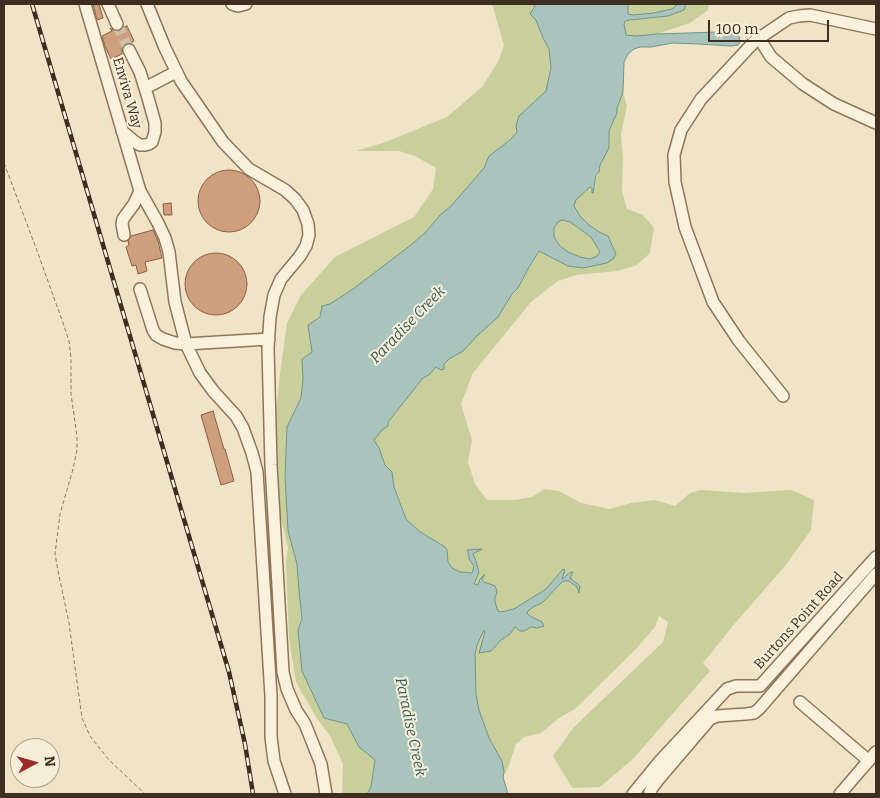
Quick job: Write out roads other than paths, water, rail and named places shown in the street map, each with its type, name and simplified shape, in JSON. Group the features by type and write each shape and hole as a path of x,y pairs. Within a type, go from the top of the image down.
{"street":[{"name":"Enviva Way","path":"85,4 140,191 165,238 169,252 175,302 186,344 200,373 236,416 243,428 257,472 271,696 271,737 274,762 284,794"},
{"path":"108,4 117,24"},
{"path":"148,4 180,81 223,142 249,169 285,190 295,199 303,210 308,224 309,235 306,246 281,279 274,295 269,339 271,465 282,672 296,710 305,724 321,764 326,794"},
{"path":"232,4 238,6 246,4"},
{"path":"782,396 739,341 714,302 685,227 675,182 674,156 681,130 701,99 754,41 789,18 810,14 876,29"},
{"path":"759,38 771,57 803,84 834,104 876,122"},
{"path":"122,131 140,145 150,144 155,137 155,122 145,88 140,72 129,50"},
{"path":"145,88 176,72"},
{"path":"124,235 123,219 134,204 140,191"},
{"path":"140,289 152,330 156,335 175,343 269,339"},
{"name":"Burtons Point Road","path":"633,794 660,761 727,689 736,686 760,686 876,557"},
{"path":"651,794 652,788 658,780 710,719 717,716 754,713 759,709 876,574"},
{"path":"800,702 872,757 840,794"}],"water":[{"name":"Paradise Creek","path":"534,4 628,4 628,14 633,15 654,13 672,9 678,4 686,4 684,10 668,16 625,21 626,35 729,31 739,36 740,42 738,45 731,46 672,43 640,47 628,54 624,62 623,92 609,131 609,148 596,175 593,193 590,187 576,200 574,206 589,225 608,236 616,254 614,258 607,263 583,268 568,266 539,251 518,288 512,294 498,317 463,351 449,359 444,364 444,369 441,370 436,367 429,375 423,378 388,422 388,426 374,440 385,465 392,472 394,487 406,519 419,531 445,547 448,562 452,568 460,572 472,573 474,566 469,559 467,550 482,549 473,554 479,572 474,584 478,585 480,579 485,574 482,579 484,582 495,586 497,591 495,602 498,611 514,609 546,589 563,569 565,570 562,579 573,572 570,578 580,586 579,593 577,587 569,581 563,581 542,603 528,611 527,613 530,616 542,622 544,626 531,627 524,631 520,631 515,627 491,651 479,653 484,630 477,645 475,654 476,694 479,710 489,738 502,761 503,777 508,794 367,794 371,787 375,760 359,747 347,724 324,718 302,671 298,630 302,619 297,564 288,531 285,477 287,427 301,398 303,379 302,359 312,352 308,325 320,317 322,306 330,304 353,289 425,233 484,168 489,156 510,140 517,132 516,126 519,116 546,91 551,68 549,49 536,20 530,14 535,6","holes":["562,220 570,222 591,237 600,252 597,256 590,259 580,257 568,252 559,245 554,237 554,228"]}],"tunnel":[{"path":"117,24 129,50"}],"railway":[{"path":"32,4 229,672 245,744 253,794"}]}
